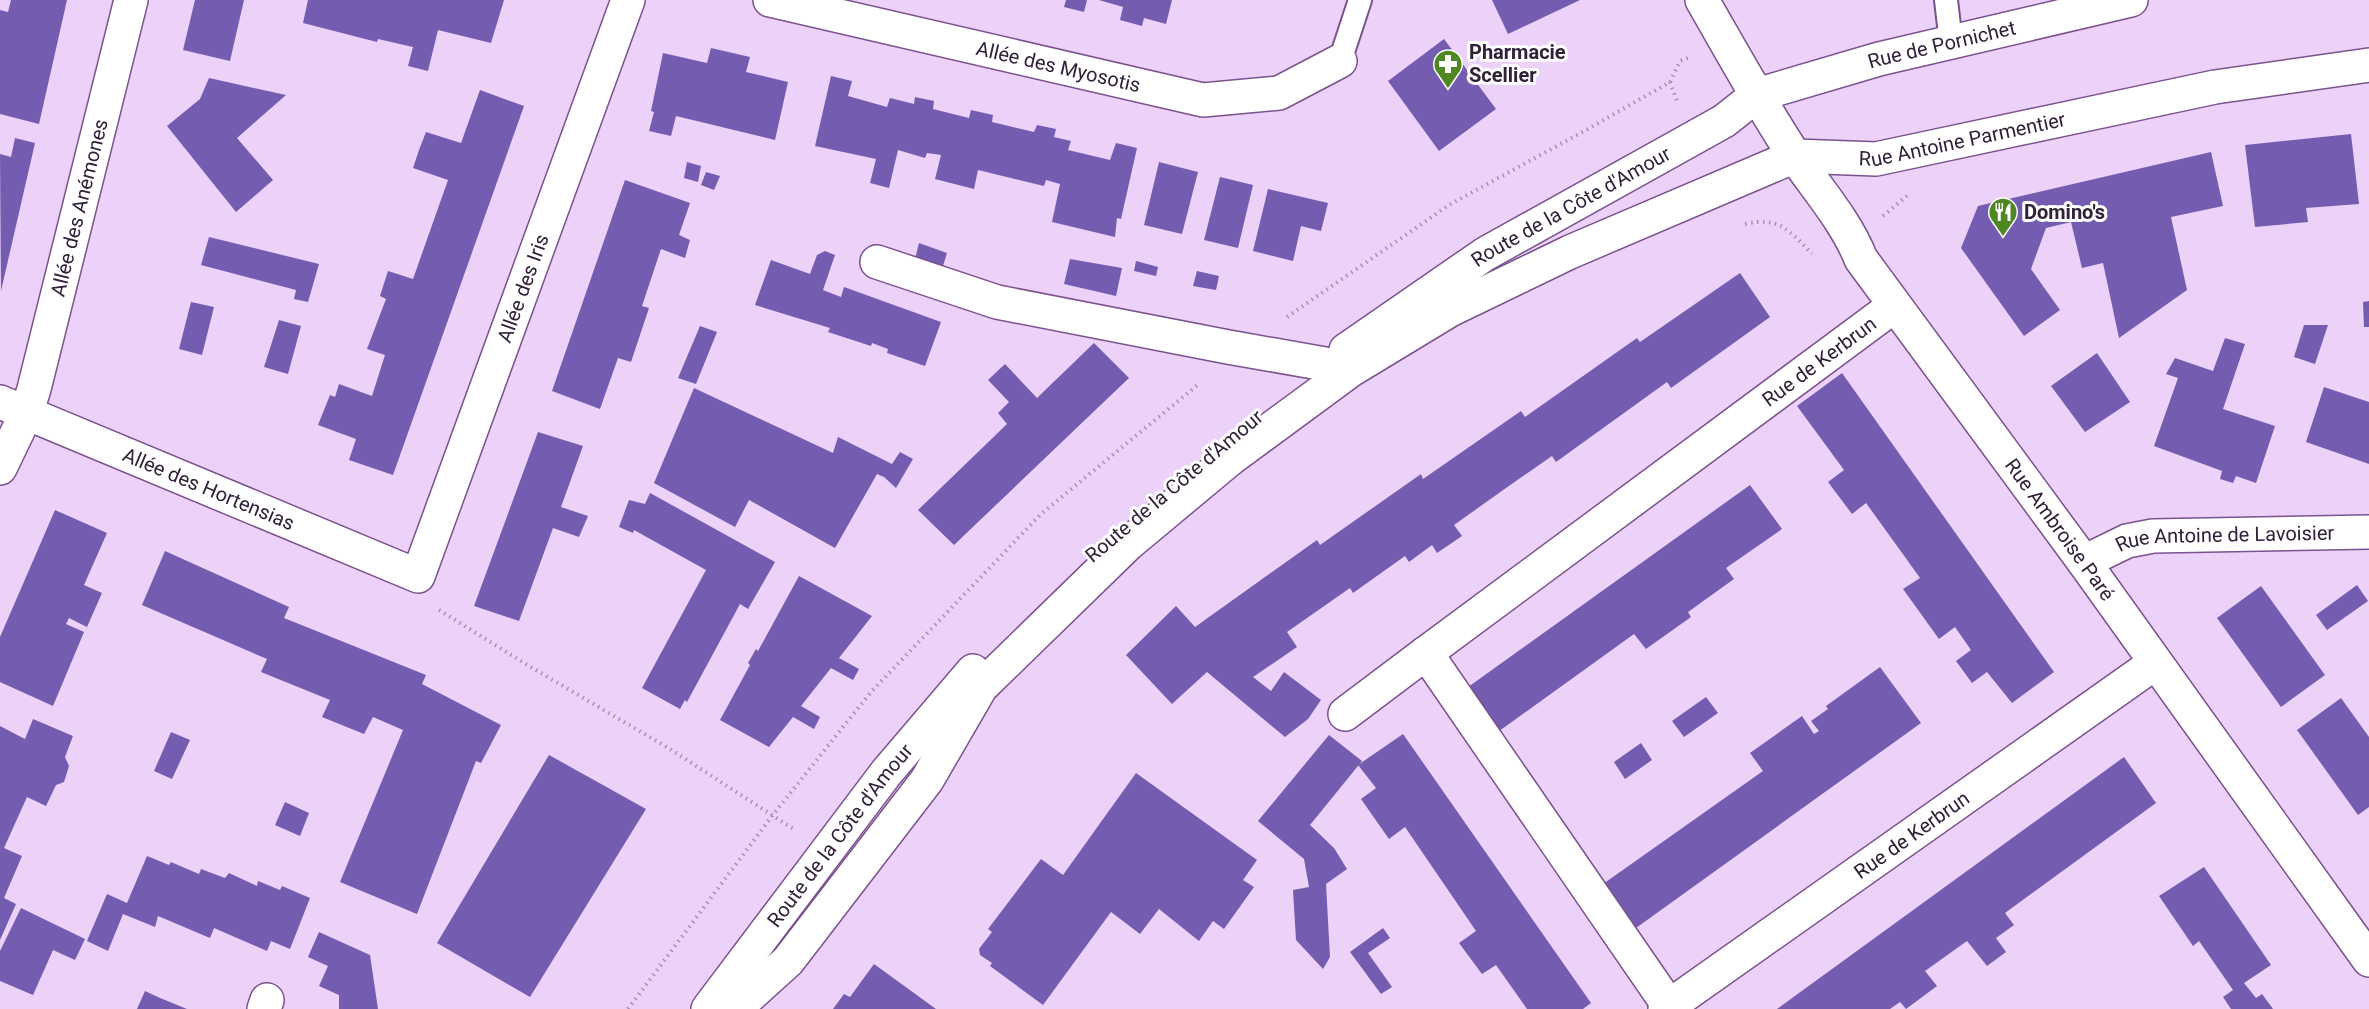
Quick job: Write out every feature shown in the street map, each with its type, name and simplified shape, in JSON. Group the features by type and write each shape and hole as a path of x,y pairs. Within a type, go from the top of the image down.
{"street":[{"name":"Allée des Anémones","path":"0,468 13,408 131,0"},
{"name":"Allée des Iris","path":"418,576 628,0"},
{"name":"Allée des Myosotis","path":"770,0 1203,100 1279,93 1340,62"},
{"name":"Rue Ambroise Paré","path":"1702,0 1795,156 1853,239 1861,260 2084,562 2369,960"},
{"name":"Rue de Pornichet","path":"1757,95 1879,59 2131,0"},
{"name":"Rue Antoine Parmentier","path":"1570,252 1795,156 1876,159 2215,87 2369,65"},
{"name":"Route de la Côte d'Amour","path":"708,1009 825,850 886,773 977,666 1110,534 1325,364 1485,254 1724,121 1757,95"},
{"name":"Route de la Côte d'Amour","path":"735,1009 788,961 927,780 981,687 1128,544 1230,459 1351,370 1450,310 1570,252"},
{"path":"877,262 997,302 1325,364"},
{"name":"Rue de Kerbrun","path":"1345,714 1894,306"},
{"name":"Allée des Hortensias","path":"13,408 418,576"},
{"name":"Rue Antoine de Lavoisier","path":"2084,562 2127,541 2153,536 2369,532"},
{"name":"Rue de Kerbrun","path":"1426,653 1667,1008 2156,663"}],"lane":[{"path":"1340,62 1360,0"},
{"path":"1946,0 1951,43"}],"path":[{"path":"1736,226 1757,221 1786,227 1812,254 1853,239 1902,202 1912,191"},
{"path":"418,576 438,610 669,749 825,850"}],"building":[{"path":"11,0 67,0 39,124 0,114 0,10 8,12"},
{"path":"195,0 244,0 230,61 183,50"},
{"path":"308,0 504,0 491,43 438,30 428,71 408,66 413,47 378,39 377,42 303,23"},
{"path":"1066,0 1087,0 1084,12 1064,7"},
{"path":"1099,0 1172,0 1166,24 1144,18 1142,26 1120,20 1123,7"},
{"path":"1492,0 1580,0 1508,34"},
{"path":"1444,39 1496,109 1439,151 1388,81"},
{"path":"711,48 750,57 746,72 788,82 775,140 676,116 671,136 649,131 663,53 707,63"},
{"path":"831,76 852,81 848,96 887,107 890,98 914,104 915,97 934,101 933,109 969,118 971,110 993,115 992,122 1034,132 1037,125 1056,129 1054,137 1071,141 1068,150 1110,160 1116,143 1137,148 1121,219 1117,218 1115,237 1052,222 1060,184 1046,180 1044,186 978,170 974,189 935,179 941,155 927,153 925,158 898,150 889,188 870,183 876,159 815,146"},
{"path":"209,78 286,95 237,138 273,180 236,212 167,126 200,99"},
{"path":"480,90 524,106 393,475 349,460 356,439 318,425 330,395 335,397 339,384 372,396 385,355 367,349 386,299 380,296 388,271 413,279 448,180 413,168 419,150 426,132 461,143"},
{"path":"2351,134 2359,204 2306,208 2308,222 2255,227 2245,145"},
{"path":"15,138 35,143 1,291 0,154 11,157"},
{"path":"2211,152 2223,206 2171,217 2187,290 2119,338 2103,263 2082,268 2071,222 2046,228 2031,269 2060,310 2024,336 1961,248 1978,206"},
{"path":"687,162 701,166 698,182 684,178"},
{"path":"1159,162 1198,172 1182,234 1144,225"},
{"path":"706,172 720,176 714,190 701,185"},
{"path":"1220,177 1253,185 1238,248 1204,240"},
{"path":"625,180 690,203 679,235 690,240 685,258 661,249 642,306 649,308 631,362 618,358 600,409 552,391"},
{"path":"1268,189 1328,203 1321,231 1301,226 1293,261 1253,251"},
{"path":"209,237 319,264 308,302 294,299 296,290 201,265"},
{"path":"919,243 947,253 942,269 915,259"},
{"path":"825,251 835,255 823,290 841,297 844,287 941,322 925,366 887,353 888,349 872,343 871,346 828,332 830,328 755,305 771,260 810,274 817,255"},
{"path":"1070,259 1122,268 1116,296 1064,284"},
{"path":"1136,261 1158,267 1156,276 1134,271"},
{"path":"1197,271 1219,276 1216,290 1193,286"},
{"path":"1740,273 1770,317 1671,388 1667,382 1556,462 1552,456 1506,488 1454,525 1462,536 1437,553 1432,545 1409,562 1405,556 1353,593 1350,588 1287,632 1297,647 1253,677 1271,691 1284,672 1321,700 1308,719 1285,737 1207,672 1172,704 1126,655 1176,606 1195,627 1317,540 1320,545 1421,474 1423,479 1521,411 1525,417 1637,338 1640,342"},
{"path":"2369,301 2369,327 2364,327 2363,302"},
{"path":"191,302 214,307 202,355 179,349"},
{"path":"279,320 301,326 288,374 264,367"},
{"path":"2304,325 2328,325 2315,364 2294,357"},
{"path":"700,326 717,332 696,384 678,378"},
{"path":"2225,338 2245,344 2223,409 2275,426 2256,483 2236,476 2233,483 2220,479 2222,471 2154,446 2178,378 2166,374 2175,358 2213,371"},
{"path":"1094,343 1129,378 954,545 918,510 1007,424 998,413 1009,402 988,380 1005,364 1037,398"},
{"path":"2097,353 2130,402 2085,432 2051,386"},
{"path":"1842,373 2054,672 2012,703 1987,672 1972,683 1956,661 1971,650 1955,627 1939,639 1903,589 1920,578 1905,557 1866,503 1852,514 1828,482 1844,470 1797,406"},
{"path":"2324,387 2369,402 2369,464 2306,442"},
{"path":"694,388 833,453 838,437 892,464 900,452 913,459 896,488 877,474 835,548 749,500 735,527 654,483"},
{"path":"538,432 583,446 561,507 588,516 579,537 553,528 519,621 474,606"},
{"path":"1750,485 1782,529 1726,568 1734,579 1688,612 1691,617 1646,649 1634,634 1495,734 1464,690"},
{"path":"650,493 775,562 748,609 740,604 687,702 685,700 680,709 642,688 706,570 634,530 633,533 619,527 629,500 645,504"},
{"path":"55,510 107,533 84,585 102,593 87,627 69,618 66,624 84,632 53,706 0,682 0,637"},
{"path":"165,551 289,607 284,618 426,675 422,684 501,725 481,763 476,761 417,914 340,882 403,730 373,717 364,734 322,717 330,700 261,672 267,659 142,605"},
{"path":"799,576 872,616 839,658 859,669 853,680 831,668 801,706 820,717 814,729 793,717 769,747 720,720 750,665 748,663 756,649 758,651"},
{"path":"2357,585 2368,601 2327,630 2316,615"},
{"path":"2261,586 2325,675 2281,707 2217,618"},
{"path":"1880,667 1921,723 1636,928 1603,884 1763,771 1750,753 1802,716 1814,734 1819,731 1811,721 1828,709 1826,706"},
{"path":"1706,697 1718,713 1684,737 1672,721"},
{"path":"2341,698 2369,737 2369,807 2358,815 2297,730"},
{"path":"33,719 73,736 65,757 69,766 64,782 56,785 46,806 27,797 4,848 22,856 4,898 16,904 0,940 0,726 25,739"},
{"path":"171,732 190,740 172,779 154,771"},
{"path":"1403,734 1591,1003 1583,1009 1527,1009 1496,965 1482,974 1459,943 1476,931 1405,827 1389,839 1361,799 1376,788 1358,765"},
{"path":"1329,735 1362,761 1310,825 1334,848 1347,869 1326,884 1330,957 1323,969 1296,940 1293,890 1309,887 1304,859 1258,821"},
{"path":"1641,743 1652,760 1625,779 1614,762"},
{"path":"549,755 646,809 530,997 437,943"},
{"path":"2124,757 2156,803 2005,913 2014,925 1996,938 2006,952 1987,966 1967,941 1925,971 1937,986 1906,1009 1900,1002 1890,1009 1777,1009"},
{"path":"1136,773 1257,860 1243,880 1254,887 1224,929 1213,921 1199,941 1159,909 1140,934 1111,912 1043,1005 990,966 992,963 980,955 979,949 992,932 988,929 1041,859 1063,875"},
{"path":"285,802 309,813 300,836 275,825"},
{"path":"147,856 169,865 171,862 199,874 201,869 225,878 229,873 257,886 258,881 280,890 282,886 310,898 290,949 271,941 267,951 214,928 210,938 158,916 155,927 123,914 108,951 87,941 107,894 127,903"},
{"path":"2204,867 2271,965 2244,983 2256,998 2262,994 2273,1009 2231,1009 2223,997 2233,990 2199,941 2193,946 2159,896"},
{"path":"21,908 85,939 75,960 53,950 33,995 0,981 0,951"},
{"path":"1383,928 1390,938 1368,953 1392,987 1381,994 1350,952"},
{"path":"319,932 370,955 378,1009 339,1009 339,995 319,986 328,966 308,957"},
{"path":"874,964 936,1009 833,1009 844,994 850,997"},
{"path":"145,991 160,998 187,1009 137,1009"}],"place":[{"name":"Pharmacie Scellier","path":"1448,90"},
{"name":"Domino's","path":"2003,238"}]}
